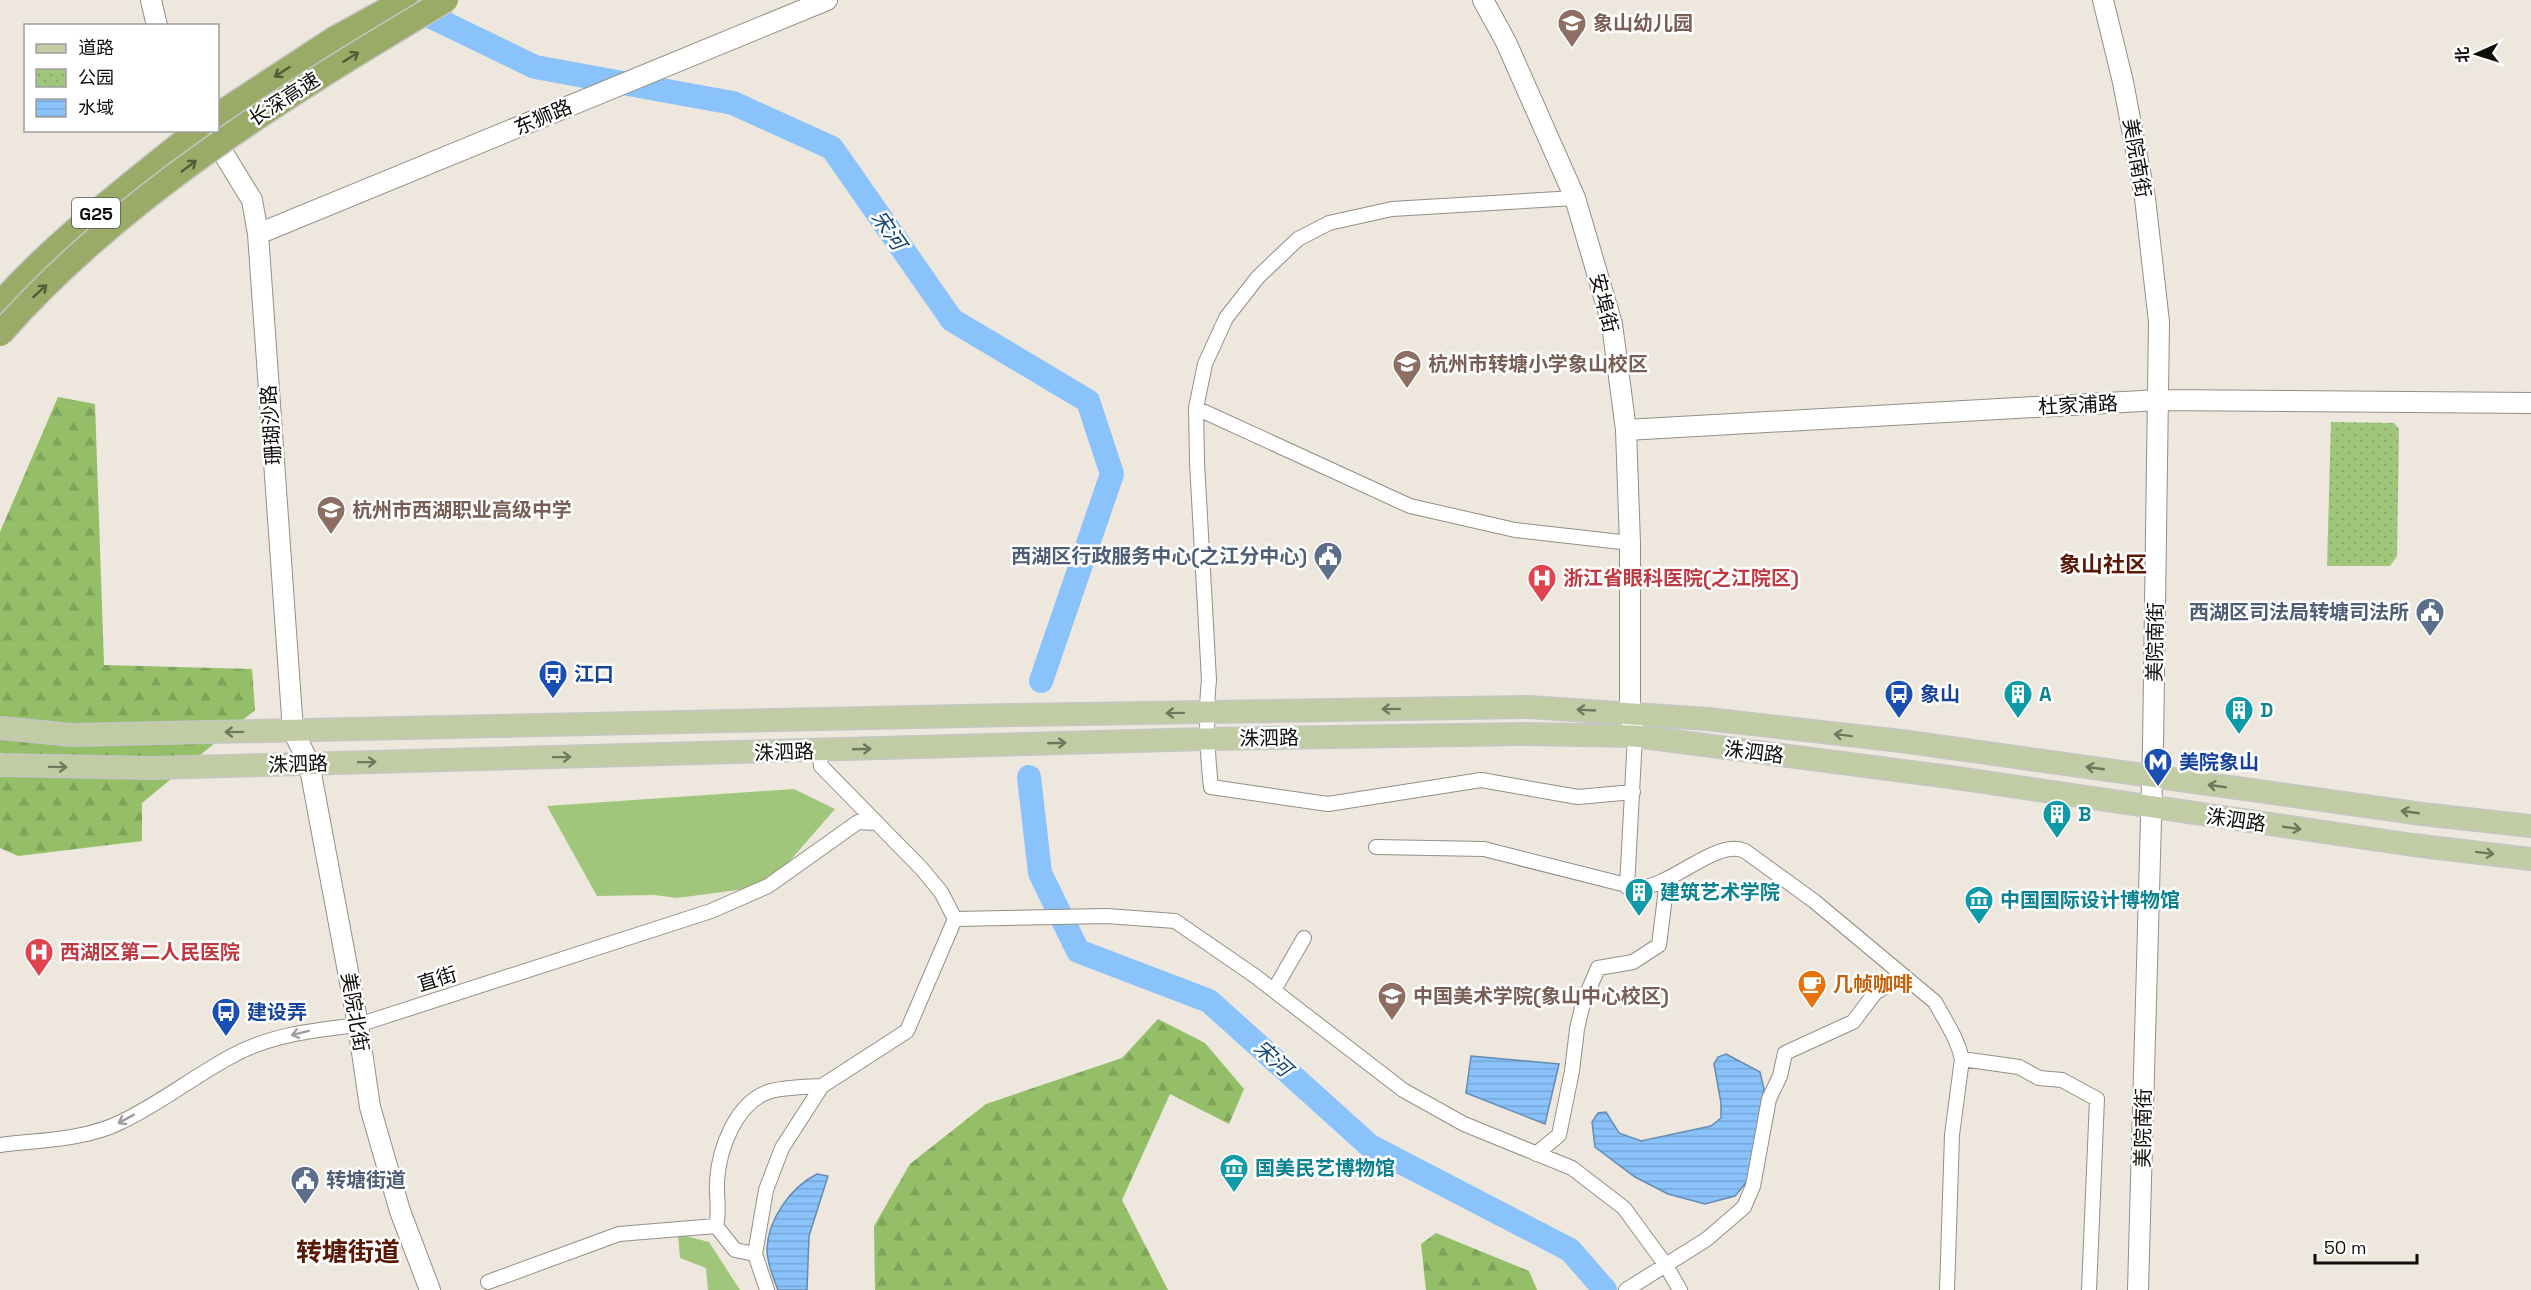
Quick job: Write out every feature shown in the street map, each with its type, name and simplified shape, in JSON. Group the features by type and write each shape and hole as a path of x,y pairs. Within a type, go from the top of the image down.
{"highway":[{"name":"长深高速","path":"219,114 334,39 405,0"},
{"name":"长深高速","path":"0,334 27,303 123,215 247,123 446,0"},
{"name":"G25","path":"0,304 15,287 113,197 195,132"}],"main road":[{"name":"洙泗路","path":"0,728 72,735 1528,707 1708,719 1901,741 2422,814 2531,826"},
{"name":"洙泗路","path":"0,765 152,768 1206,739 1524,734 1635,736 1950,777 2413,845 2531,859"}],"street":[{"path":"150,0 156,24"},
{"name":"东狮路","path":"258,234 827,0"},
{"name":"安埠街","path":"1483,0 1506,42 1575,198 1612,324 1626,430 1630,543 1630,713 1635,736"},
{"name":"美院南街","path":"2103,0 2123,82 2145,198 2159,322 2152,777 2138,1290"},
{"name":"珊瑚沙路","path":"210,132 252,200 258,234 293,731"},
{"path":"1575,198 1392,209 1329,223 1298,239 1258,277 1226,318 1205,364 1196,408 1209,680 1205,712 1206,739 1211,787 1328,804 1481,780 1578,797 1633,792"},
{"name":"杜家浦路","path":"1626,430 2159,400 2531,403"},
{"path":"1196,408 1410,506 1515,530 1630,543"},
{"name":"美院北街","path":"293,731 309,763 358,1025 370,1107 400,1211 430,1290"},
{"path":"1627,887 1635,736"},
{"path":"819,751 821,766 921,868 941,892 955,919"},
{"name":"直街","path":"0,1144 79,1134 120,1123 231,1056 255,1046 306,1031 358,1025 711,911 768,886 858,822 876,823"},
{"path":"1376,847 1484,849 1627,887 1649,888 1710,856 1738,848 1814,901 1935,1002 1948,1020 1958,1043 1962,1059 1952,1135 1947,1290"},
{"path":"1536,1154 1559,1135 1583,1003 1598,968 1633,962 1659,945 1666,881"},
{"path":"955,919 1107,916 1175,921 1274,990 1403,1090 1464,1124 1572,1168 1624,1208 1665,1264 1680,1290"},
{"path":"767,1290 755,1254 763,1206 782,1148 822,1086 908,1031 955,919"},
{"path":"1274,990 1304,938"},
{"path":"1626,1290 1707,1239 1744,1207 1753,1186 1769,1099 1780,1076 1785,1053 1853,1022 1875,993 1902,975"},
{"path":"1962,1059 2019,1067 2039,1078 2061,1080 2097,1099 2089,1290"},
{"path":"755,1254 735,1250 716,1226 721,1152 729,1130 751,1102 769,1092 822,1086"},
{"path":"488,1282 619,1234 716,1226"}],"green space":[{"path":"58,397 95,404 104,665 252,669 255,710 142,803 142,841 18,856 0,848 0,532"},
{"path":"2331,422 2394,423 2399,429 2397,556 2390,566 2327,566"},
{"path":"794,789 835,809 768,886 677,898 655,895 597,896 547,806"},
{"path":"1158,1019 1205,1043 1244,1089 1229,1124 1170,1094 1122,1200 1168,1290 875,1290 874,1226 910,1164 986,1104 1122,1058"},
{"path":"1436,1233 1529,1271 1537,1290 1426,1290 1421,1244"},
{"path":"678,1234 709,1242 740,1290 708,1290 706,1268 680,1258"}],"water":[{"path":"1726,1054 1760,1072 1764,1089 1749,1179 1735,1196 1705,1204 1668,1194 1635,1177 1595,1147 1592,1122 1598,1113 1606,1112 1619,1133 1641,1141 1711,1126 1721,1118 1721,1103 1714,1064 1718,1057"},
{"path":"1471,1056 1559,1064 1545,1124 1466,1093"},
{"path":"817,1174 828,1176 809,1236 807,1290 778,1290 767,1254 768,1238 772,1226 790,1196 798,1187"}],"waterway":[{"name":"宋河","path":"409,6 535,67 733,103 832,148 952,320 1088,401 1112,474 1041,681"},
{"name":"宋河","path":"1029,777 1040,873 1078,951 1209,1001 1370,1146 1570,1250 1605,1290"}],"place":[{"name":"象山幼儿园","path":"1572,48"},
{"name":"杭州市转塘小学象山校区","path":"1407,390"},
{"name":"杭州市西湖职业高级中学","path":"331,536"},
{"name":"西湖区行政服务中心(之江分中心)","path":"1328,582"},
{"name":"浙江省眼科医院(之江院区)","path":"1542,604"},
{"name":"西湖区司法局转塘司法所","path":"2430,638"},
{"name":"江口","path":"553,700"},
{"name":"象山","path":"1899,720"},
{"name":"A","path":"2018,720"},
{"name":"D","path":"2239,736"},
{"name":"美院象山","path":"2158,788"},
{"name":"B","path":"2057,840"},
{"name":"建筑艺术学院","path":"1639,918"},
{"name":"中国国际设计博物馆","path":"1979,926"},
{"name":"西湖区第二人民医院","path":"39,978"},
{"name":"几帧咖啡","path":"1812,1010"},
{"name":"中国美术学院(象山中心校区)","path":"1392,1022"},
{"name":"建设弄","path":"226,1038"},
{"name":"国美民艺博物馆","path":"1234,1194"},
{"name":"转塘街道","path":"305,1206"}],"district":[{"name":"象山社区","path":"2103,564"},
{"name":"转塘街道","path":"348,1252"}]}
